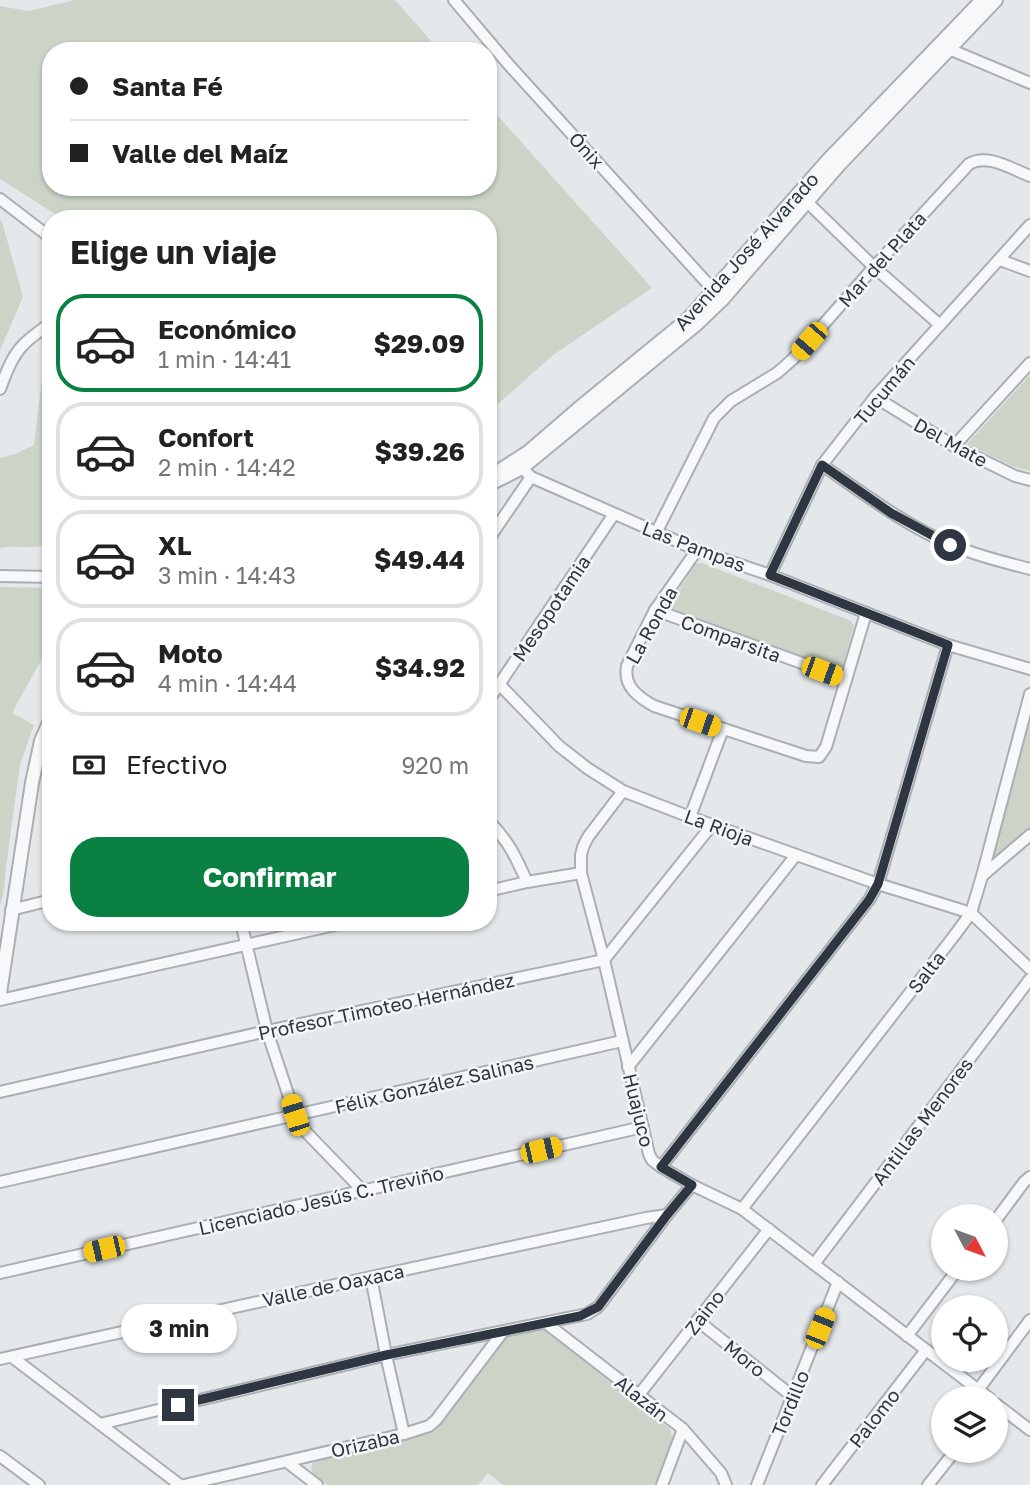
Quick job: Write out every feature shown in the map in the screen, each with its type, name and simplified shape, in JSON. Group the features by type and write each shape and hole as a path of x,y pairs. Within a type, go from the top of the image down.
{"street":[{"name":"Ónix","path":"454,0 490,42"},
{"name":"Avenida José Alvarado","path":"523,469 672,345 803,198 839,165 982,0"},
{"name":"Avenida José Alvarado","path":"945,45 996,0"},
{"path":"945,45 1030,83"},
{"name":"Ónix","path":"497,51 718,295"},
{"name":"Mar del Plata","path":"656,533 714,418 731,401 777,373 793,359 969,164 975,160 989,160 1030,176"},
{"path":"803,198 874,267 940,325"},
{"path":"0,199 42,231"},
{"name":"Tucumán","path":"770,575 822,465 876,397 1030,225"},
{"path":"1000,260 1030,271"},
{"path":"0,389 17,353 25,342 42,329"},
{"path":"954,446 1030,363"},
{"name":"Del Mate","path":"876,397 954,446 1015,476 1030,480"},
{"path":"822,465 891,513 950,545 1030,569"},
{"path":"497,474 523,469"},
{"path":"497,481 523,469"},
{"path":"497,522 523,469"},
{"name":"Las Pampas","path":"523,469 614,514 697,550 770,575 948,645 1030,669"},
{"name":"Mesopotamia","path":"497,689 614,514"},
{"name":"La Ronda","path":"697,550 655,610 627,666 626,682 638,696 654,706 806,756 819,757 826,747 866,614"},
{"path":"0,576 42,577"},
{"name":"Comparsita","path":"655,610 846,679"},
{"path":"661,1167 869,900 878,884 948,645"},
{"name":"La Rioja","path":"500,685 559,746 623,791 878,884 971,913"},
{"name":"Salta","path":"742,1209 971,913 1030,694"},
{"path":"690,817 723,729"},
{"path":"0,993 11,910 42,739"},
{"name":"Huajuco","path":"623,791 588,837 580,856 581,873 652,1160 692,1185 742,1209 973,1386"},
{"path":"604,960 712,825"},
{"path":"497,830 512,849 527,882"},
{"path":"982,876 1030,835"},
{"path":"628,1067 796,855"},
{"path":"497,889 581,873"},
{"path":"11,910 42,902"},
{"path":"971,913 1030,969"},
{"path":"244,931 267,1031 295,1115 305,1131 363,1191"},
{"path":"0,1000 304,931"},
{"name":"Profesor Timoteo Hernández","path":"0,1091 604,960"},
{"name":"Antillas Menores","path":"814,1264 1030,979"},
{"name":"Félix González Salinas","path":"0,1182 622,1041"},
{"name":"Licenciado Jesús C. Treviño","path":"0,1273 643,1127"},
{"path":"1008,1204 1030,1177"},
{"path":"100,1424 386,1355 580,1316 598,1307 692,1185"},
{"name":"Valle de Oaxaca","path":"6,1358 667,1215"},
{"name":"Zaino","path":"638,1396 769,1229"},
{"path":"371,1277 404,1434"},
{"path":"907,1336 949,1281"},
{"name":"Tordillo","path":"757,1485 838,1282"},
{"name":"Moro","path":"698,1320 792,1396"},
{"path":"981,1386 1030,1320"},
{"name":"Alazán","path":"546,1323 683,1429 721,1473 726,1485"},
{"name":"Orizaba","path":"182,1485 429,1426 502,1333"},
{"name":"Palomo","path":"822,1485 926,1350"},
{"path":"6,1358 182,1485"},
{"path":"1008,1413 1030,1430"},
{"path":"662,1485 683,1429"},
{"path":"0,1456 39,1485"},
{"path":"287,1462 317,1485"},
{"path":"928,1485 945,1463"}],"shaded area":[{"path":"75,0 395,0 432,42 42,42 42,196 497,196 497,115 652,288 553,355 497,405 497,210 49,210 0,179 0,6 29,11"},
{"path":"0,220 23,297 0,350"},
{"path":"1030,375 1030,471 1012,466 967,444"},
{"path":"42,379 42,546 0,548 0,458 34,445"},
{"path":"702,563 851,621 854,626 843,666 837,669 671,609 669,604 696,564"},
{"path":"0,587 42,588 42,658 12,713 34,725 20,764 0,906"},
{"path":"1030,694 1030,835 982,876"},
{"path":"544,1327 671,1430 672,1439 655,1485 503,1485 488,1473 478,1485 328,1485 313,1474 311,1467 316,1461 432,1428 513,1332"}],"route":[{"path":"178,1405 386,1355 580,1316 598,1307 692,1185 661,1167 869,900 878,884 948,645 770,575 822,465 891,513 950,545"}]}
